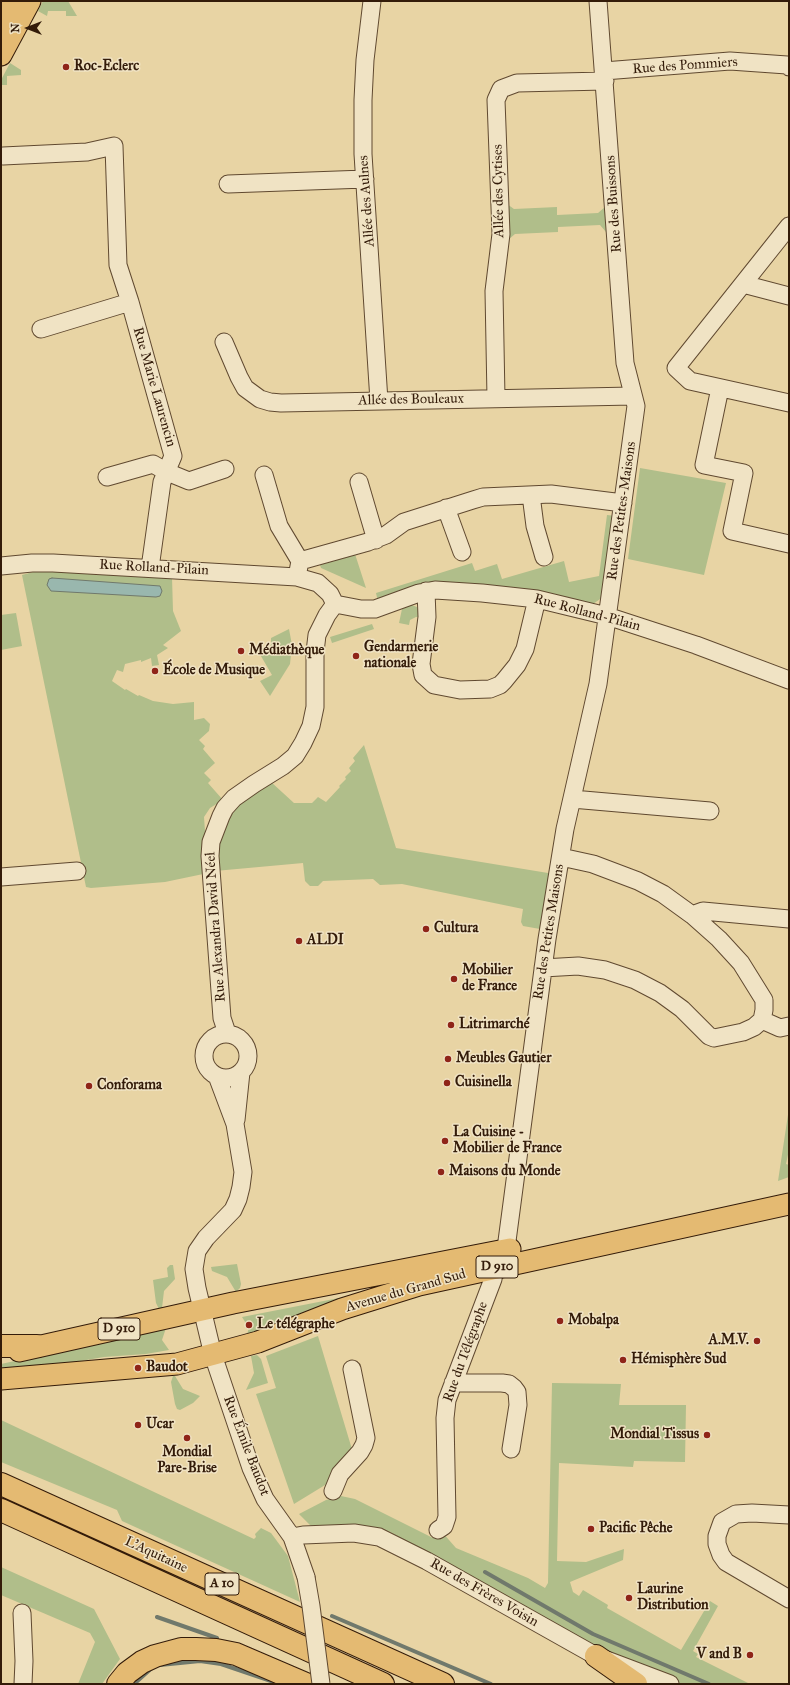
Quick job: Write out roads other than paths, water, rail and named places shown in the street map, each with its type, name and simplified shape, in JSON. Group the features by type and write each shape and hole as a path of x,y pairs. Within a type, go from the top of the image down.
{"highway":[{"path":"1,1346 37,1346"},
{"name":"L'Aquitaine","path":"1,1484 443,1684"},
{"name":"L'Aquitaine","path":"1,1510 383,1684"},
{"path":"118,1684 127,1673 142,1662 155,1656 181,1649 216,1650 236,1654 306,1684"},
{"path":"596,1656 636,1684"}],"main road":[{"path":"1,22 13,1"},
{"path":"1,55 30,1"},
{"name":"Avenue du Grand Sud","path":"1,1355 201,1310 507,1250 789,1190"},
{"name":"Avenue du Grand Sud","path":"1,1380 177,1364 258,1342 342,1309 394,1292 495,1267 789,1204"}],"street":[{"name":"Allée des Aulnes","path":"372,1 365,60 363,100 365,179 379,401"},
{"name":"Rue des Buissons","path":"598,1 605,76 625,363 634,401"},
{"name":"Rue des Pommiers","path":"605,76 730,61 787,65 789,67"},
{"name":"Allée des Cytises","path":"496,398 494,291 501,234 496,100 501,89 517,83 605,76"},
{"name":"Rue Marie Laurencin","path":"3,156 87,152 114,146 118,265 130,302 173,456 162,482 150,568"},
{"path":"228,184 365,179"},
{"path":"789,226 676,368 690,381 789,402"},
{"path":"743,284 789,296"},
{"path":"41,329 130,302"},
{"name":"Allée des Bouleaux","path":"224,342 245,388 260,399 281,403 496,398 634,401"},
{"path":"720,388 704,465 744,474 732,531 789,544"},
{"name":"Rue des Petites-Maisons","path":"607,616 634,401"},
{"name":"Rue Marie Laurencin","path":"107,477 153,464 167,472 189,481 225,469"},
{"path":"264,474 279,526 301,572 324,588 335,604"},
{"path":"359,482 376,540"},
{"path":"301,572 376,540 390,533 404,522 483,498 558,494 622,503"},
{"path":"531,495 535,526 544,557"},
{"path":"446,508 462,552"},
{"name":"Rue Rolland-Pilain","path":"1,566 32,563 53,563 150,568 301,572"},
{"name":"Rue Rolland-Pilain","path":"335,604 361,609 380,607 426,591 448,590 537,599 607,616 696,645 789,680"},
{"path":"426,591 427,617 421,664 423,675 434,685 460,690 490,689 504,682 517,665 525,649 537,599"},
{"name":"Rue Alexandra David Néel","path":"227,1034 222,1018 210,856 212,842 217,824 225,808 243,791 283,766 295,756 303,743 311,726 315,707 315,652 317,635 321,625 335,604"},
{"name":"Rue des Petites Maisons","path":"507,1250 543,968 572,799 598,684 607,616"},
{"path":"572,799 710,811"},
{"path":"543,968 578,966 605,970 635,980 660,992 682,1009 709,1036 714,1038 743,1032 754,1027 762,1020 764,1000 741,963 719,939 692,915 663,894 638,881 593,864 561,857"},
{"path":"1,877 77,871"},
{"path":"692,915 702,911 789,919"},
{"path":"762,1020 780,1028 789,1026"},
{"path":"235,1124 241,1072 247,1061 246,1048 239,1038 227,1034 214,1037 205,1048 204,1062 211,1072 217,1076 229,1078 241,1072"},
{"path":"201,1310 194,1269 197,1251 206,1238 232,1210 242,1187 242,1172 235,1124 217,1076"},
{"name":"Rue du Télégraphe","path":"438,1530 444,1526 447,1517 445,1418 447,1400 493,1279 495,1267"},
{"name":"Rue Émile Baudot","path":"201,1310 213,1355 257,1483 272,1509 292,1537 306,1577 312,1606 321,1684"},
{"path":"333,1492 340,1474 360,1452 366,1438 352,1369"},
{"path":"453,1383 502,1383 509,1384 514,1388 517,1392 518,1405 511,1449"},
{"path":"789,1515 752,1513 736,1514 722,1522 717,1536 719,1549 726,1562 789,1599"},
{"name":"Rue des Frères Voisin","path":"292,1537 303,1535 354,1533 379,1537 427,1561 596,1656 670,1684"},
{"path":"22,1613 24,1660 23,1684"}],"water":[{"path":"49,579 160,586 162,591 160,596 156,597 51,591 47,585"}],"waterway":[{"path":"485,1572 593,1634 709,1684"},
{"path":"332,1616 491,1684"},
{"path":"157,1617 217,1638"},
{"path":"160,1665 200,1661 221,1664 277,1683"},
{"path":"134,1684 153,1667"}],"place":[{"name":"Roc-Eclerc","path":"66,67"},
{"name":"Médiathèque","path":"241,651"},
{"name":"Gendarmerie nationale","path":"356,656"},
{"name":"École de Musique","path":"155,671"},
{"name":"Cultura","path":"426,929"},
{"name":"ALDI","path":"299,941"},
{"name":"Mobilier de France","path":"454,979"},
{"name":"Litrimarché","path":"451,1025"},
{"name":"Meubles Gautier","path":"448,1059"},
{"name":"Cuisinella","path":"447,1083"},
{"name":"Conforama","path":"89,1086"},
{"name":"La Cuisine - Mobilier de France","path":"445,1141"},
{"name":"Maisons du Monde","path":"441,1172"},
{"name":"Mobalpa","path":"560,1321"},
{"name":"Le télégraphe","path":"249,1325"},
{"name":"A.M.V.","path":"757,1341"},
{"name":"Hémisphère Sud","path":"623,1360"},
{"name":"Baudot","path":"138,1368"},
{"name":"Ucar","path":"138,1425"},
{"name":"Mondial Tissus","path":"707,1435"},
{"name":"Mondial Pare-Brise","path":"187,1438"},
{"name":"Pacific Pêche","path":"591,1529"},
{"name":"Laurine Distribution","path":"629,1598"},
{"name":"V and B","path":"750,1655"}]}
